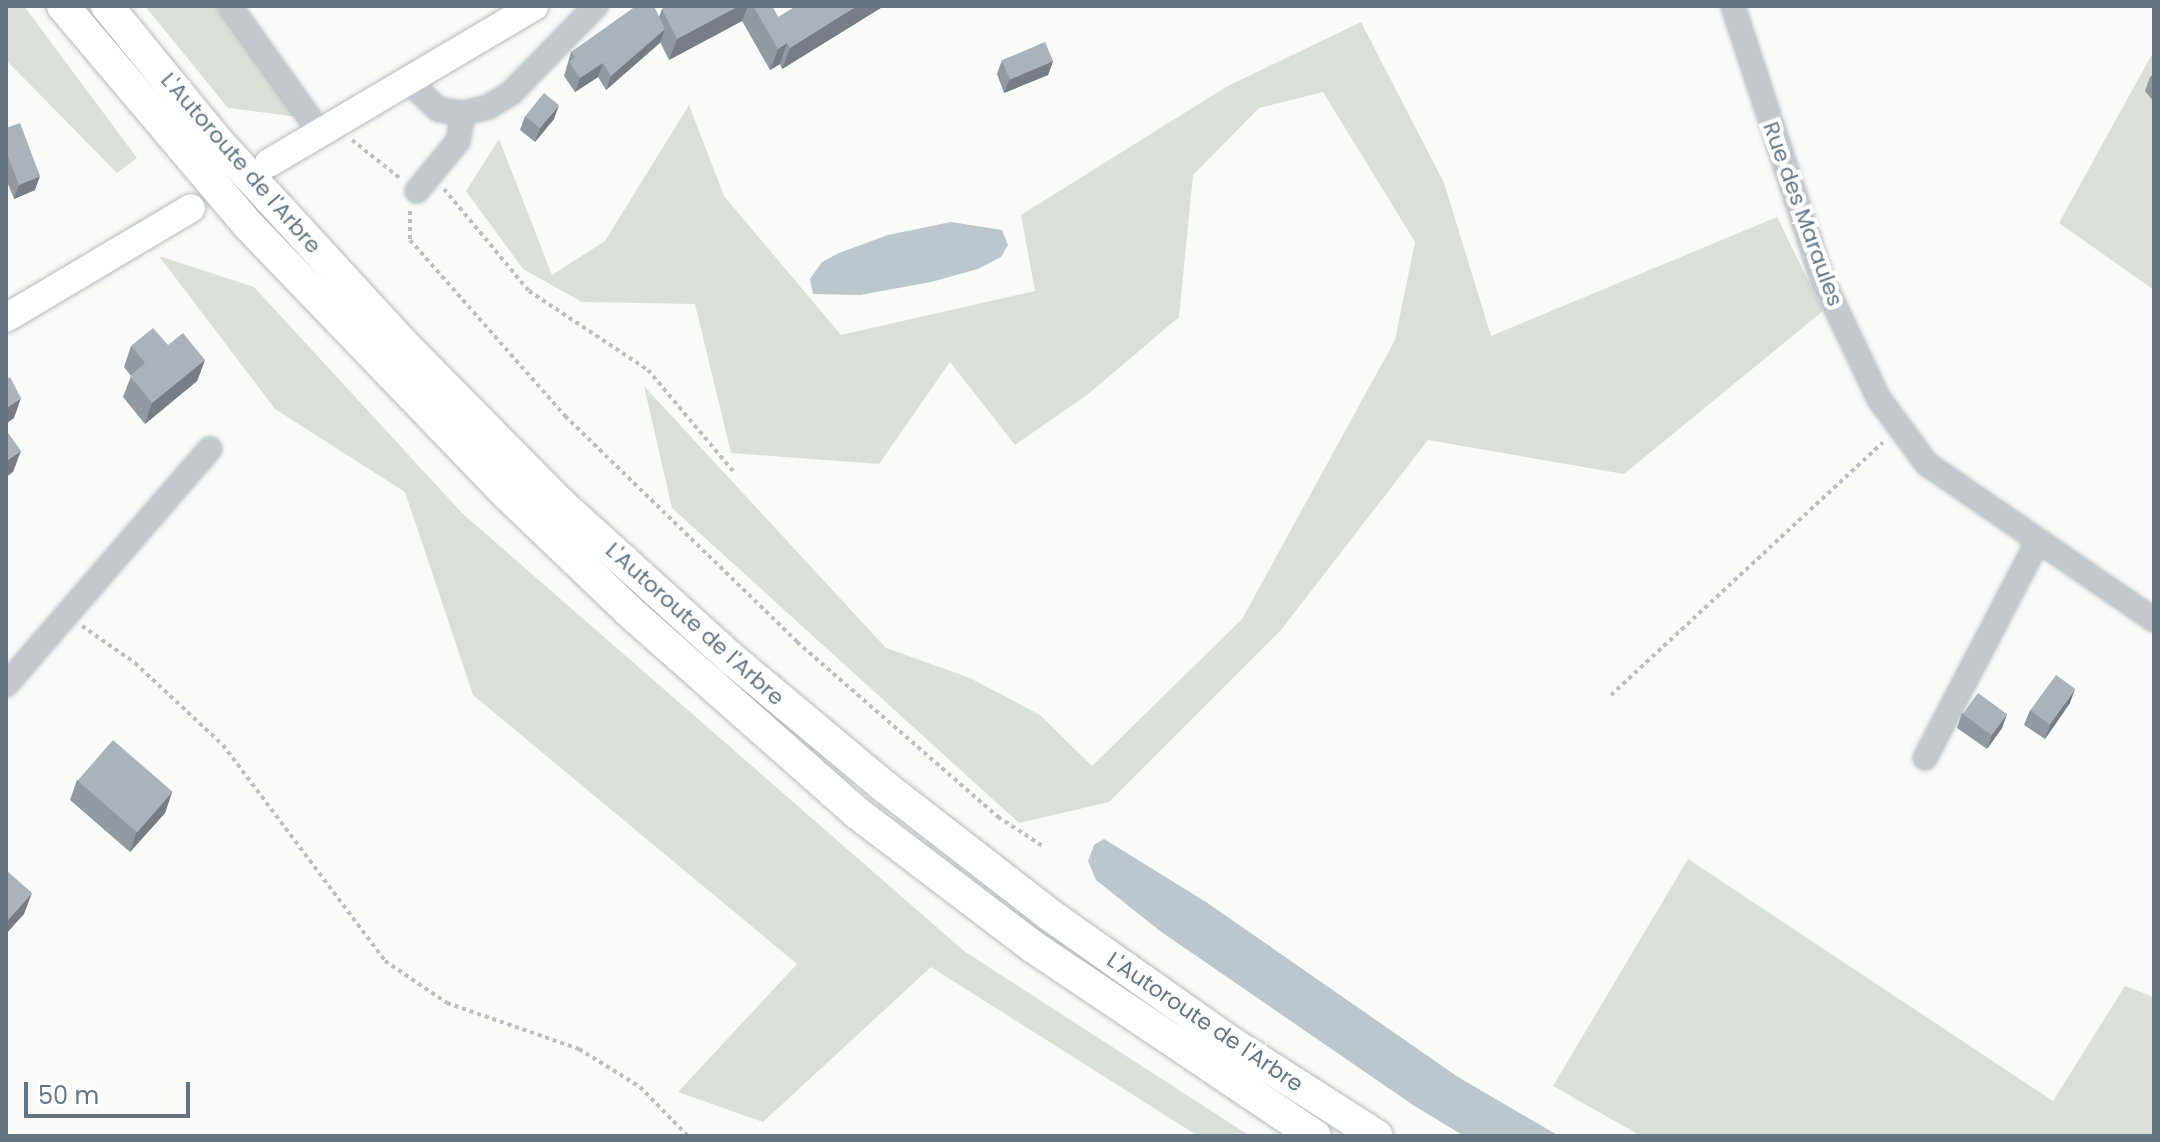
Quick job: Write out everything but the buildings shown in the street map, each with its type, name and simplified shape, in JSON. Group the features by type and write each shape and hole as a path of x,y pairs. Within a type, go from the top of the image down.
{"highway":[{"name":"L'Autoroute de l'Arbre","path":"63,6 250,227 487,473 630,612 857,813 1032,946 1315,1136"},
{"name":"L'Autoroute de l'Arbre","path":"107,6 218,142 401,342 562,505 732,659 885,787 1050,915 1230,1042 1377,1136"}],"main road":[{"path":"269,163 534,6"},
{"path":"6,318 191,208"}],"street":[{"path":"230,6 328,130"},
{"path":"409,82 439,110 463,113 488,107 511,93 596,6"},
{"name":"Rue des Maraules","path":"1733,6 1822,279 1879,399 1927,464 2037,543 2154,620"},
{"path":"417,191 458,141 463,113"},
{"path":"6,685 210,449"},
{"path":"1925,758 2037,543"}],"path":[{"path":"328,130 417,191 408,219 410,240 565,416 797,642 998,817 1044,847"},
{"path":"433,174 529,291 648,370 733,471"},
{"path":"1611,695 1900,426"},
{"path":"66,615 135,663 223,745 385,961 447,1003 579,1049 640,1087 688,1136"}],"shaded area":[{"path":"6,6 24,6 137,158 117,173 6,60"},
{"path":"145,6 216,6 298,117 228,108"},
{"path":"1361,22 1444,183 1491,336 1777,217 1823,311 1624,474 1428,440 1281,630 1109,802 1019,823 672,508 644,386 886,648 970,678 1040,715 1092,766 1242,619 1395,340 1415,242 1323,92 1259,108 1193,175 1179,317 1087,395 1015,445 950,362 879,464 731,453 695,304 582,302 523,269 466,191 499,139 552,275 605,241 689,105 724,196 841,335 1035,291 1021,215 1226,87"},
{"path":"2151,56 2154,56 2154,290 2059,223"},
{"path":"951,222 1002,230 1008,245 1001,257 978,269 931,282 860,295 813,294 810,279 822,262 839,253 888,235"},
{"path":"159,256 254,287 462,513 964,951 1250,1136 1198,1136 931,967 763,1122 678,1092 797,964 473,695 405,492 275,409"},
{"path":"1104,839 1206,902 1458,1077 1559,1136 1464,1136 1413,1105 1160,931 1096,880 1088,861 1094,845"},
{"path":"1688,859 2053,1101 2125,986 2154,997 2154,1136 1641,1136 1553,1086"}]}
